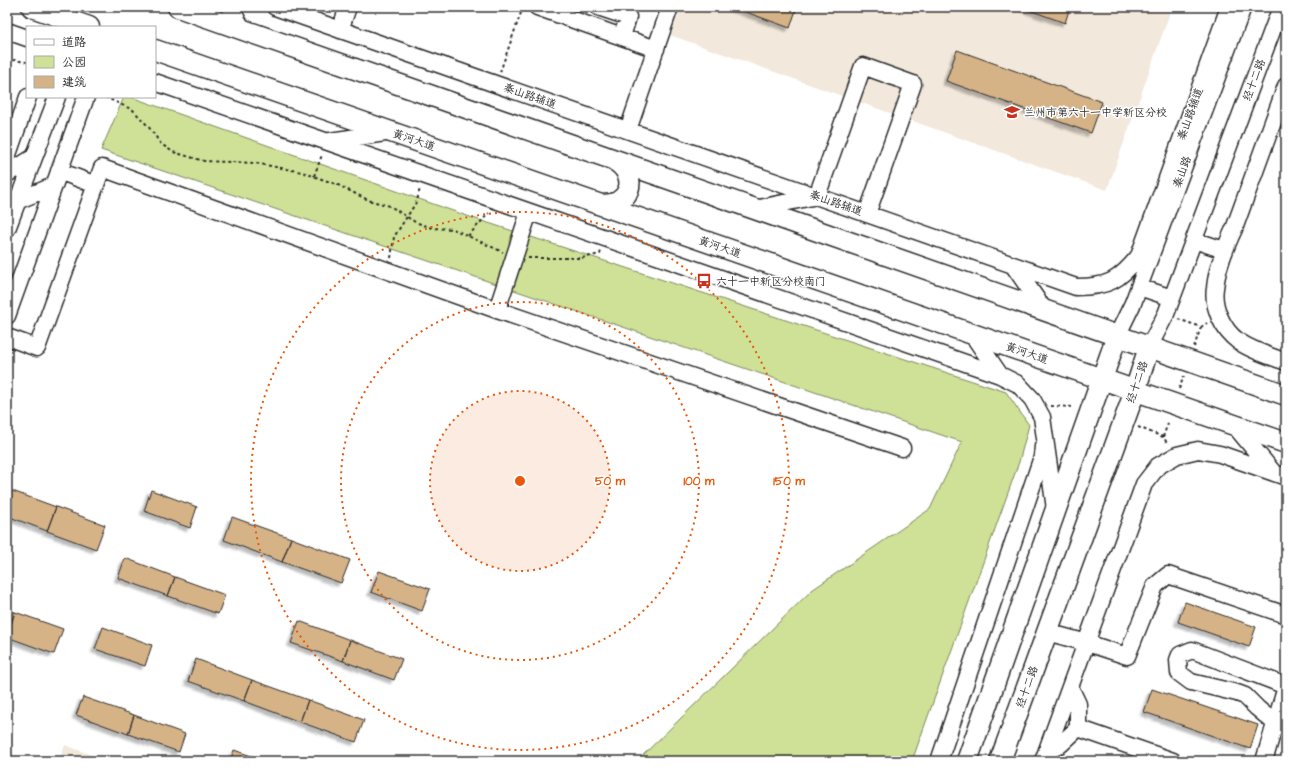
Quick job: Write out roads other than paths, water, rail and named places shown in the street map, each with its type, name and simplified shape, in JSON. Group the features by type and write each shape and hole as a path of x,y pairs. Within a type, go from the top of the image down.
{"main road":[{"path":"32,7 86,26"},
{"path":"178,7 1286,395"},
{"name":"黄河大道","path":"156,50 1286,443"},
{"path":"598,204 606,206 621,200 626,194 629,186 627,170 622,164 614,160"},
{"path":"967,761 1117,336"},
{"name":"经十二路","path":"1000,761 1135,391 1149,347"}],"street":[{"path":"230,7 243,30"},
{"name":"秦山路辅道","path":"275,7 1076,287 1095,287 1112,282 1128,271 1138,256 1229,7"},
{"path":"340,30 348,7"},
{"path":"537,7 656,49"},
{"path":"598,7 628,17 622,37"},
{"path":"628,130 670,7"},
{"name":"秦山路","path":"1117,336 1134,303 1243,7"},
{"name":"经十二路","path":"1149,347 1166,314 1281,7"},
{"path":"7,31 26,38"},
{"path":"755,209 817,196 863,66 913,84 867,214"},
{"path":"156,82 1000,375 1018,384 1032,399 1042,417 1055,509"},
{"path":"1285,92 1234,229 1224,250 1214,288 1216,308 1224,326 1237,341 1255,351 1280,360 1286,372"},
{"path":"7,157 28,98"},
{"path":"7,229 57,98"},
{"path":"7,316 86,98"},
{"path":"326,142 392,132"},
{"path":"7,174 34,157"},
{"path":"7,337 37,348 102,168 497,310 902,448"},
{"path":"17,201 56,178 96,185"},
{"path":"497,310 529,212"},
{"path":"1194,240 1224,250"},
{"path":"1013,265 1045,311"},
{"path":"1139,287 1172,298"},
{"path":"972,334 1000,375"},
{"path":"1234,425 1280,474"},
{"path":"938,761 1042,457 1045,437"},
{"path":"1045,756 1144,484 1158,466 1177,455 1198,450 1220,454 1280,474"},
{"path":"1047,632 1127,656 1155,586 1168,575 1286,615"},
{"path":"1264,761 1281,722 1286,686 1192,650 1180,656 1178,660 1179,673 1191,682 1245,696 1281,722"},
{"path":"1045,756 1061,744 1078,728 1078,704 1070,688"},
{"path":"1078,728 1173,761"}],"place":[{"name":"兰州市第六十一中学新区分校","path":"1012,112"},
{"name":"六十一中新区分校南门","path":"704,281"}]}
